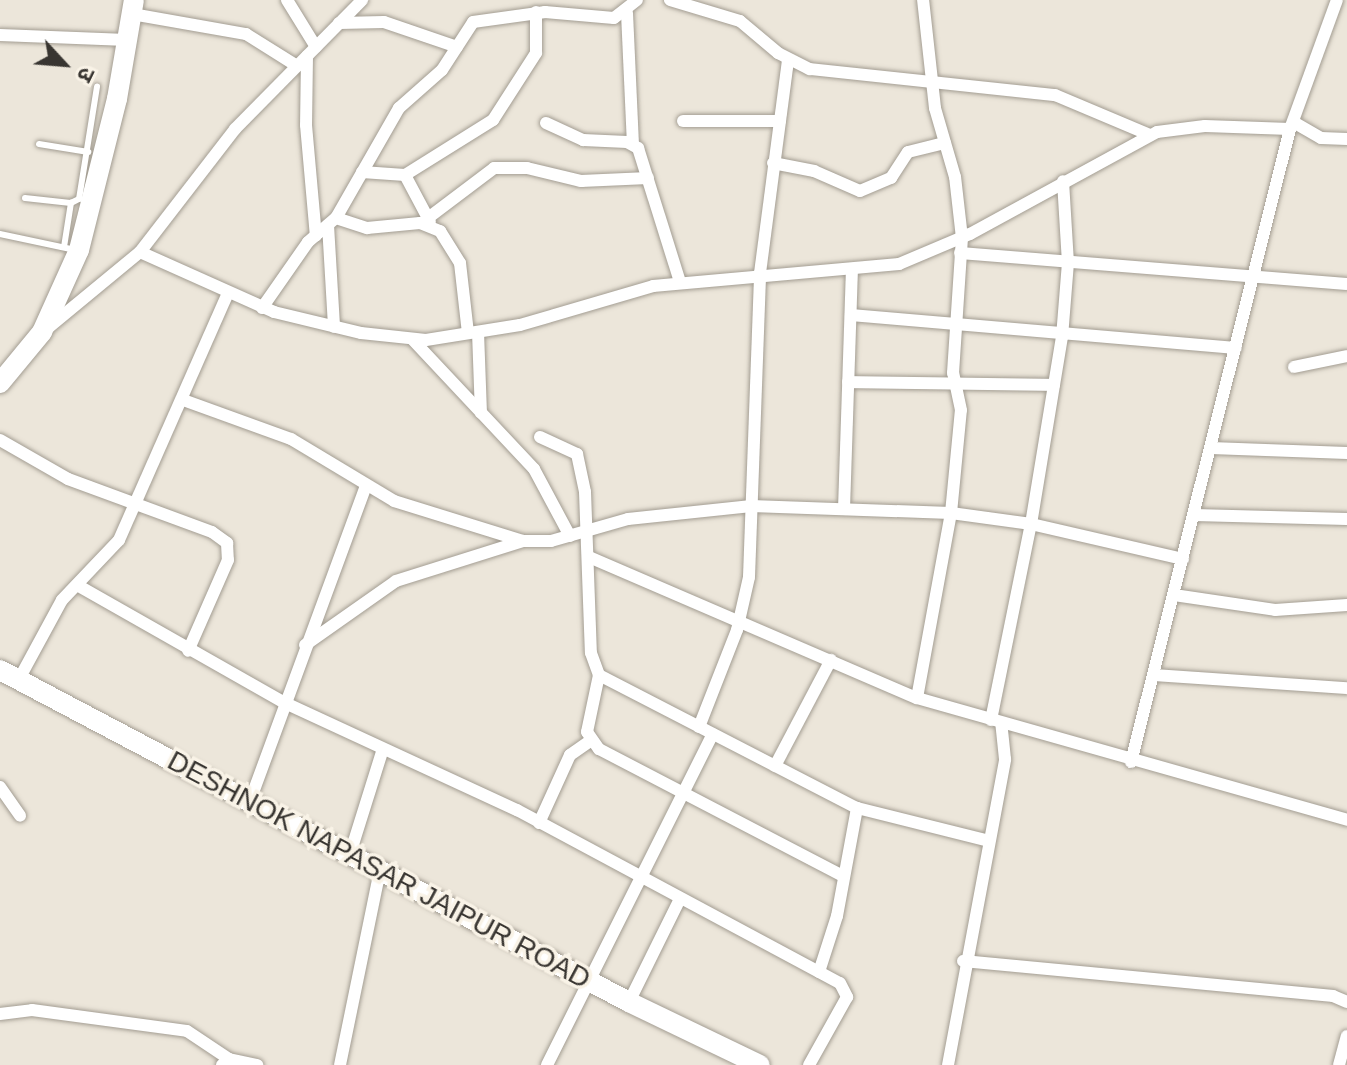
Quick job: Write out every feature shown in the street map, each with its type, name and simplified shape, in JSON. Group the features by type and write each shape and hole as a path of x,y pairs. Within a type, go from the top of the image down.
{"main road":[{"path":"0,383 42,332 72,249 133,7"},
{"name":"DESHNOK NAPASAR JAIPUR ROAD","path":"9,676 629,1002 760,1065"}],"street":[{"path":"287,0 311,51 306,125 316,236"},
{"path":"42,332 140,252 235,129 362,0"},
{"path":"637,0 627,13 633,144 648,178 680,282"},
{"path":"670,0 740,21 788,60 834,74 931,78 1075,100 1150,135"},
{"path":"917,698 951,513 961,410 955,384 962,238 931,78 923,0"},
{"path":"1131,762 1292,126 1337,0"},
{"path":"133,7 246,34 297,66"},
{"path":"262,308 316,236 332,221 399,108 435,78 473,22 536,12 599,18 627,13"},
{"path":"362,172 405,175 493,120 536,53 536,12"},
{"path":"339,23 384,22 457,47"},
{"path":"0,35 127,40"},
{"path":"699,727 740,620 749,577 760,273 788,60"},
{"path":"683,121 780,121"},
{"path":"546,123 583,140 633,144"},
{"path":"140,252 153,254 227,295 262,308 334,327 413,340 520,325 621,292 680,282 760,273 852,270 899,264 962,238 1150,135 1187,127 1292,126 1321,138 1347,139"},
{"path":"773,163 814,171 860,191 891,178 908,152 945,143"},
{"path":"332,221 367,228 430,222 494,168 527,168 581,181 648,178"},
{"path":"405,175 430,222 451,245 460,263 473,333 481,413"},
{"path":"948,1065 963,961 1005,759 996,721 1062,337 1068,263 1063,181"},
{"path":"332,221 334,327"},
{"path":"960,253 1347,284"},
{"path":"844,509 852,270"},
{"path":"9,676 53,614 77,585 109,555 136,506 227,295"},
{"path":"851,315 1062,337 1236,348"},
{"path":"413,340 534,469 570,536"},
{"path":"1294,367 1347,356"},
{"path":"848,382 1054,385"},
{"path":"183,400 291,439 366,486 408,506 523,541"},
{"path":"540,437 577,454 589,557 591,653 599,675 587,732 590,741 684,795 843,876"},
{"path":"0,440 52,471 136,506 212,532 227,543 228,560 188,651"},
{"path":"1211,448 1347,453"},
{"path":"250,801 283,702 366,486"},
{"path":"305,645 396,581 523,541 570,536 628,519 751,506 951,513 1031,524 1183,559"},
{"path":"1194,515 1347,519"},
{"path":"589,557 917,698 1131,762 1346,818"},
{"path":"77,585 188,651 283,702 382,752 539,823 840,983 847,997 809,1065"},
{"path":"1174,595 1275,610 1347,605"},
{"path":"775,766 831,660"},
{"path":"599,675 857,808 989,841"},
{"path":"1154,675 1347,688"},
{"path":"547,1065 713,734"},
{"path":"539,823 570,755 590,741"},
{"path":"350,854 382,752"},
{"path":"0,787 20,816"},
{"path":"819,972 857,808"},
{"path":"340,1065 380,870"},
{"path":"629,1002 680,899"},
{"path":"963,961 1319,995 1347,1002"},
{"path":"0,1014 32,1010 187,1031 226,1062 257,1065"},
{"path":"1339,1065 1347,1036"}],"lane":[{"path":"25,198 71,203 81,195 97,86"},
{"path":"39,144 88,152"},
{"path":"0,234 72,249 71,203"}]}
